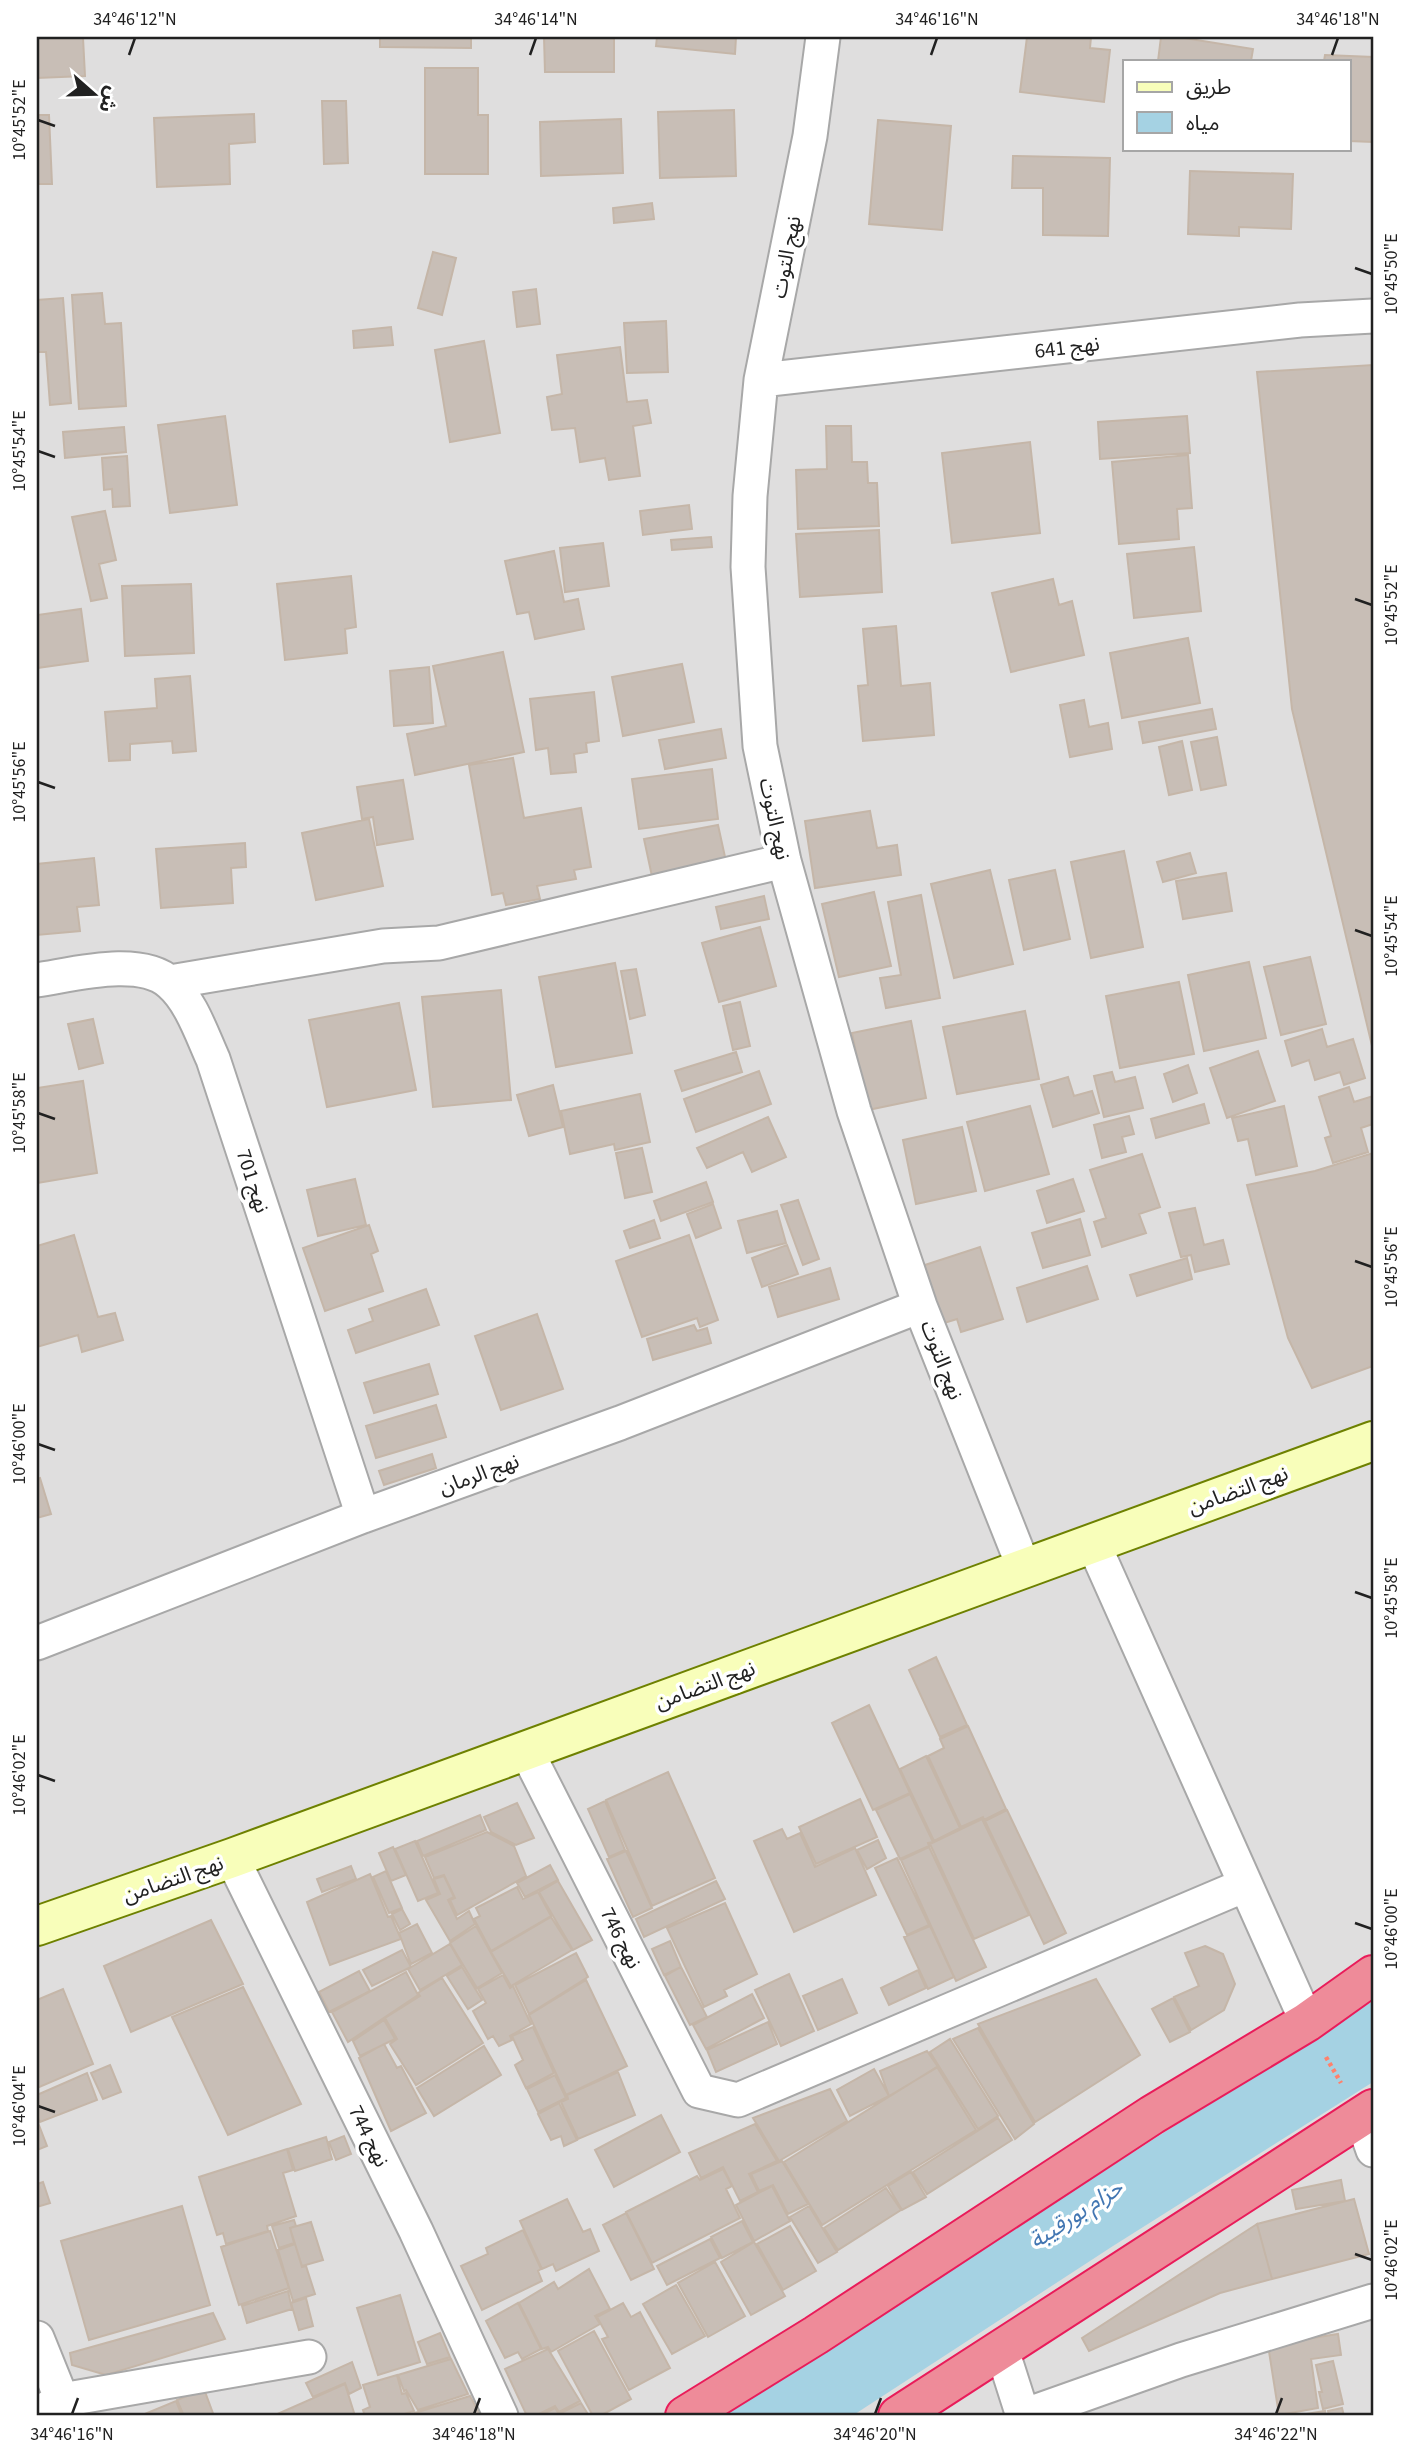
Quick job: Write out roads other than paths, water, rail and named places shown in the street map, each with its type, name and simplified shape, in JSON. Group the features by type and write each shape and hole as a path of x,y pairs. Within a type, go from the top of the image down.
{"highway":[{"path":"685,2416 1152,2115 1313,2034 1373,1975"},
{"path":"898,2416 1363,2116"}],"street":[{"name":"نهج التوت","path":"823,37 810,136 761,380 750,496 750,604 760,746 783,862 854,1111 920,1306 1024,1568"},
{"name":"نهج 641","path":"761,380 1300,320 1373,316"},
{"path":"37,981 119,968 149,972 170,982 383,946 439,943 783,862"},
{"name":"نهج 701","path":"170,982 194,1015 213,1059 363,1516"},
{"name":"نهج الرمان","path":"37,1643 363,1516 620,1423 920,1306"},
{"name":"نهج التضامن","path":"37,1926 232,1858 1373,1441"},
{"path":"1093,1543 1313,2034"},
{"name":"نهج 746","path":"526,1751 699,2091 737,2100 1245,1885"},
{"name":"نهج 744","path":"232,1858 416,2231 501,2416"},
{"path":"1002,2350 1023,2416 1181,2360 1373,2301"},
{"path":"37,2338 50,2407 309,2357"}],"water":[{"name":"حزام بورقيبة","path":"1373,2001 1373,2082 1113,2246 852,2416 724,2416 1160,2135"}]}
